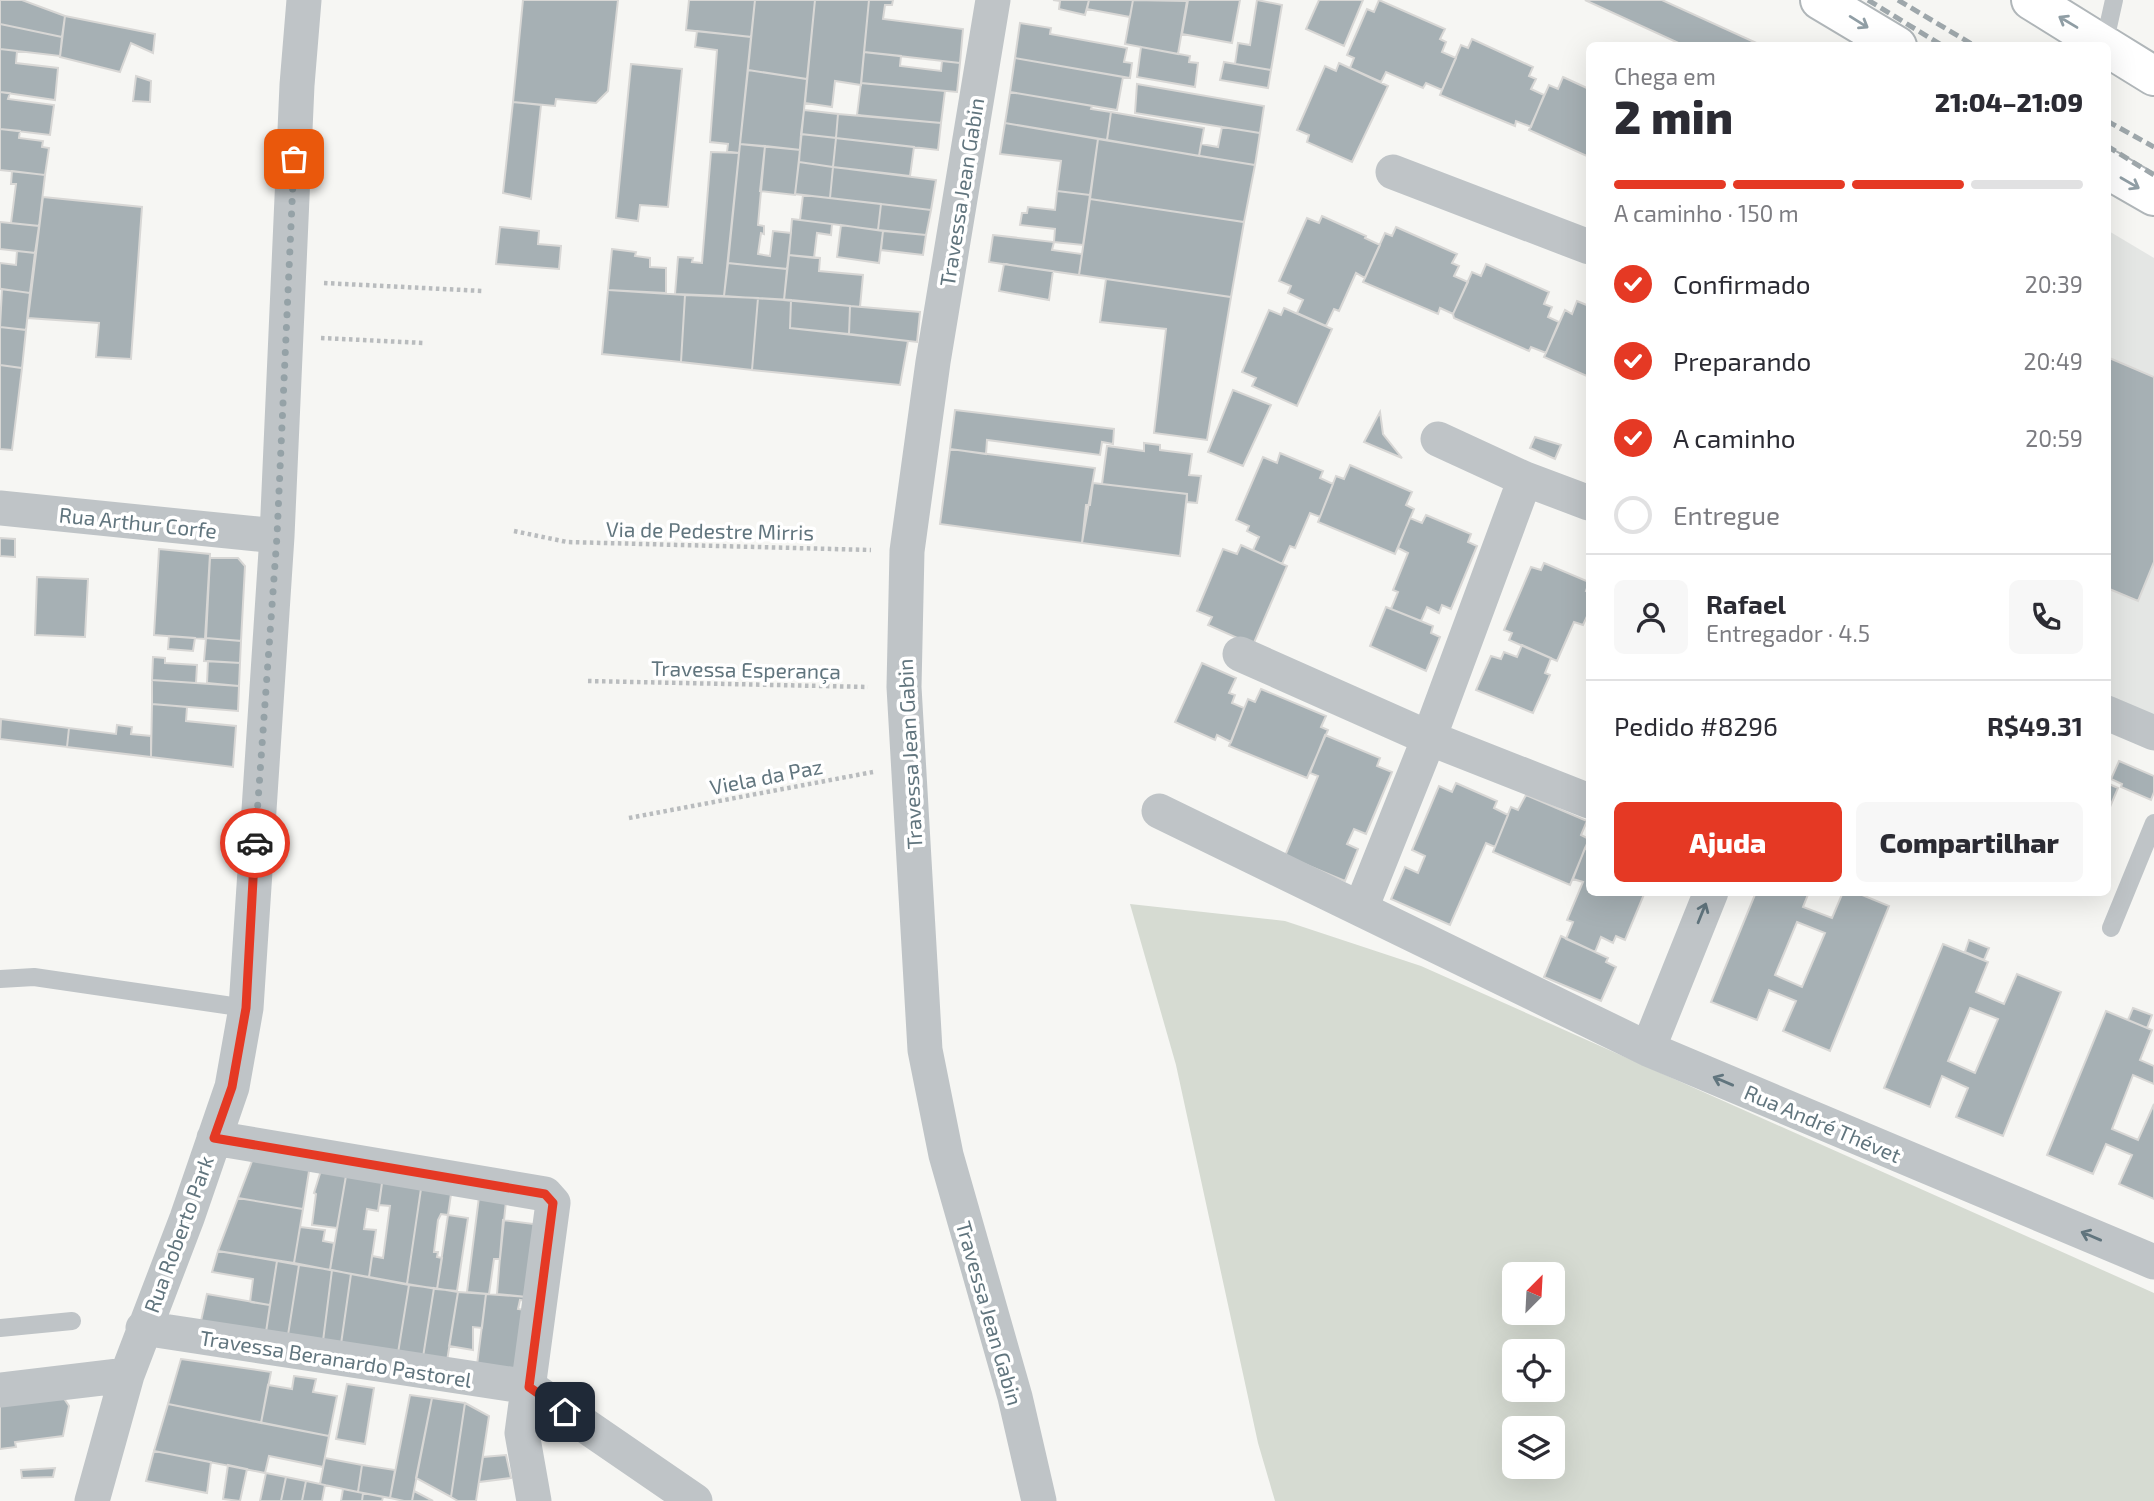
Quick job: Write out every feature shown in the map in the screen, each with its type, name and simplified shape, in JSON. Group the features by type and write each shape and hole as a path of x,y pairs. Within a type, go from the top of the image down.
{"main road":[{"path":"1820,0 1890,42"},
{"path":"2031,0 2099,42"},
{"path":"2111,49 2154,76"},
{"path":"2111,171 2154,196"}],"street":[{"name":"Rua Roberto Park","path":"92,1501 127,1375 187,1218 232,1087 246,1008 277,536 297,85 304,0"},
{"name":"Travessa Jean Gabin","path":"993,0 933,362 907,551 904,687 925,1050 946,1155 1015,1397 1039,1501"},
{"path":"1393,172 1586,246"},
{"path":"1438,439 1525,479 1586,502"},
{"path":"1361,908 1429,738 1525,479"},
{"name":"Rua Arthur Corfe","path":"0,508 277,536"},
{"path":"1241,654 1429,738 1586,800"},
{"path":"2111,715 2154,733"},
{"name":"Rua André Thévet","path":"1159,811 1648,1049 2154,1262"},
{"path":"1648,1049 1709,896"},
{"path":"214,1138 545,1194 550,1198 553,1203 522,1433 534,1501"},
{"name":"Travessa Beranardo Pastorel","path":"143,1328 529,1387"},
{"path":"0,1390 127,1375"},
{"path":"529,1387 695,1501"}],"lane":[{"path":"2107,42 2115,0"},
{"path":"2111,928 2154,823"},
{"path":"0,979 34,977 246,1008"},
{"path":"0,1328 72,1321"}],"path":[{"path":"288,282 483,290"},
{"path":"285,336 424,342"},
{"name":"Via de Pedestre Mirris","path":"514,531 567,542 907,551"},
{"name":"Travessa Esperança","path":"588,681 904,687"},
{"name":"Viela da Paz","path":"629,818 909,765"}],"shaded area":[{"path":"2111,232 2154,258 2154,715 2111,697"},
{"path":"1130,904 1285,921 1421,966 2154,1293 2154,1501 1275,1501 1258,1443 1176,1065"}],"building":[{"path":"0,0 22,0 65,16 62,37 0,24"},
{"path":"523,0 618,0 608,91 596,103 556,99 555,106 513,102"},
{"path":"689,0 755,0 751,37 686,30"},
{"path":"755,0 815,0 807,79 748,70"},
{"path":"815,0 869,0 861,85 835,81 832,107 805,103"},
{"path":"869,0 893,0 892,5 885,5 883,19 963,29 960,63 864,52"},
{"path":"1053,0 1089,0 1085,15 1059,9 1060,1"},
{"path":"1089,0 1133,0 1130,17 1087,9"},
{"path":"1133,0 1187,1 1178,54 1125,44"},
{"path":"1188,0 1240,0 1232,43 1182,34"},
{"path":"1257,0 1282,5 1271,70 1235,64 1238,43 1250,45"},
{"path":"1319,0 1363,0 1344,46 1306,29"},
{"path":"1379,0 1445,29 1440,39 1446,42 1442,52 1456,58 1442,90 1426,83 1423,88 1386,72 1381,82 1350,68 1354,58 1347,55 1367,9 1374,12"},
{"path":"1585,0 1662,0 1754,42 1676,42"},
{"path":"65,16 155,34 153,53 131,43 120,72 60,57"},
{"path":"1020,23 1051,28 1050,34 1127,48 1124,62 1132,63 1130,78 1015,58"},
{"path":"0,24 62,37 60,56 0,49"},
{"path":"697,31 751,37 739,153 727,152 728,144 710,142 717,50 695,47"},
{"path":"1472,39 1533,67 1529,76 1536,79 1531,89 1544,95 1531,127 1516,121 1515,126 1440,95 1461,45 1468,48"},
{"path":"1141,47 1190,56 1189,62 1198,63 1195,87 1137,77"},
{"path":"0,49 17,51 16,63 58,68 55,100 0,92"},
{"path":"864,52 901,56 900,66 941,71 942,61 960,63 957,92 861,83"},
{"path":"1015,58 1123,77 1117,110 1010,92"},
{"path":"1224,62 1271,70 1268,88 1220,80"},
{"path":"1339,63 1388,86 1352,162 1307,142 1309,135 1297,130 1325,66 1336,71"},
{"path":"631,64 682,69 668,207 640,205 638,221 616,218"},
{"path":"748,70 807,79 800,150 740,144"},
{"path":"136,76 151,81 150,102 133,101"},
{"path":"1563,77 1586,88 1586,156 1529,130 1549,85 1558,89"},
{"path":"861,83 945,91 941,123 857,115"},
{"path":"1137,84 1264,106 1260,133 1135,113"},
{"path":"0,92 10,93 8,99 54,105 50,135 0,129"},
{"path":"1010,92 1092,106 1091,109 1111,112 1107,140 1005,123"},
{"path":"513,102 541,105 531,199 503,193"},
{"path":"804,110 838,114 836,138 801,134"},
{"path":"1111,112 1204,128 1199,156 1107,140"},
{"path":"838,114 941,123 938,150 836,138"},
{"path":"1005,123 1098,139 1090,195 1057,191 1061,161 1000,154"},
{"path":"1222,127 1260,133 1255,165 1199,156 1201,144 1218,147"},
{"path":"0,129 20,131 19,138 43,141 42,147 49,148 45,175 0,170"},
{"path":"801,134 836,138 833,167 799,162"},
{"path":"836,138 914,147 910,176 833,167"},
{"path":"1098,139 1255,165 1244,222 1090,199"},
{"path":"740,144 765,146 758,225 764,226 764,234 761,233 758,254 770,256 773,231 791,233 787,269 728,263"},
{"path":"765,146 800,150 795,195 760,191"},
{"path":"711,152 739,153 724,296 675,294 678,257 693,258 692,262 702,263"},
{"path":"799,162 833,167 830,198 795,194"},
{"path":"833,167 936,180 931,210 830,198"},
{"path":"12,171 45,175 39,226 11,223 16,184 11,184"},
{"path":"1057,191 1090,195 1083,245 1054,242 1055,229 1020,225 1022,213 1027,213 1028,207 1055,210"},
{"path":"803,195 881,204 878,230 800,220"},
{"path":"43,197 142,207 131,359 96,357 99,323 28,318"},
{"path":"1090,199 1244,222 1231,297 1079,275"},
{"path":"881,204 931,210 926,235 878,230"},
{"path":"1322,216 1380,245 1365,278 1356,273 1339,311 1334,309 1326,326 1297,313 1303,300 1288,293 1291,286 1279,281 1307,218 1319,223"},
{"path":"792,219 832,224 831,235 817,233 814,258 789,255"},
{"path":"0,222 39,226 35,253 0,249"},
{"path":"841,225 883,231 879,263 837,257"},
{"path":"500,227 539,231 538,244 561,246 559,269 496,264"},
{"path":"1396,227 1457,254 1452,263 1459,266 1454,276 1468,282 1453,314 1440,308 1438,314 1363,282 1385,233 1392,236"},
{"path":"883,231 926,235 923,255 881,250"},
{"path":"993,235 1054,242 1052,250 1082,254 1079,275 989,262"},
{"path":"612,249 636,252 635,256 650,258 650,267 666,268 666,293 608,290"},
{"path":"17,251 35,253 30,293 0,289 0,263 16,265"},
{"path":"789,255 820,258 819,271 863,275 860,307 784,300"},
{"path":"728,263 787,269 784,300 724,296"},
{"path":"1004,264 1053,271 1049,300 999,291"},
{"path":"1486,264 1549,292 1544,304 1552,307 1548,317 1559,322 1546,353 1531,347 1529,351 1454,318 1453,314 1472,272 1481,276"},
{"path":"1106,279 1231,297 1207,440 1154,433 1166,329 1100,322"},
{"path":"2,289 30,293 26,330 0,327"},
{"path":"608,290 685,295 681,362 602,354"},
{"path":"685,295 758,298 752,370 681,362"},
{"path":"758,298 791,300 790,328 908,341 900,385 752,370"},
{"path":"791,300 850,306 849,334 790,328"},
{"path":"1577,301 1586,305 1586,376 1544,357 1565,310 1572,314"},
{"path":"850,306 920,312 917,342 849,334"},
{"path":"1284,308 1332,329 1297,406 1252,386 1256,378 1242,372 1269,310 1281,315"},
{"path":"0,327 26,330 22,368 0,365"},
{"path":"2111,359 2154,377 2154,562 2138,601 2111,590"},
{"path":"0,365 22,368 12,450 0,449"},
{"path":"1233,390 1271,405 1243,466 1208,452"},
{"path":"955,410 1114,429 1113,444 1102,442 1100,455 987,440 986,454 950,449"},
{"path":"1380,412 1383,434 1402,458 1364,442"},
{"path":"1535,437 1561,445 1555,459 1530,448"},
{"path":"1144,443 1160,445 1160,450 1192,454 1189,475 1201,476 1197,503 1187,502 1187,494 1102,484 1107,446 1144,451"},
{"path":"950,449 1095,468 1082,543 940,524"},
{"path":"1280,453 1323,471 1320,478 1333,484 1320,517 1310,513 1295,548 1290,546 1282,564 1253,550 1259,537 1247,531 1249,526 1236,520 1263,457 1277,463"},
{"path":"1350,465 1412,492 1406,505 1414,509 1395,554 1318,522 1336,476 1344,479"},
{"path":"1093,483 1187,494 1180,556 1082,543 1086,505 1090,505"},
{"path":"1426,515 1471,534 1468,542 1477,546 1451,609 1442,605 1439,613 1427,607 1421,621 1391,609 1398,592 1393,590 1408,553 1398,548 1410,518 1422,523"},
{"path":"0,538 15,539 15,557 0,556"},
{"path":"1241,545 1287,566 1253,645 1208,625 1212,617 1197,611 1223,549 1237,554"},
{"path":"159,549 210,554 205,639 154,635"},
{"path":"210,558 238,558 245,566 241,641 206,638"},
{"path":"1544,563 1586,581 1586,618 1583,625 1574,622 1557,661 1509,640 1512,633 1504,630 1531,567 1541,570"},
{"path":"37,577 88,579 85,637 35,635"},
{"path":"1386,607 1433,626 1431,633 1440,637 1426,671 1370,646"},
{"path":"169,636 195,638 193,651 168,649"},
{"path":"206,638 241,641 240,663 204,661"},
{"path":"1522,645 1551,658 1545,673 1550,675 1533,713 1476,690 1491,656 1501,659 1504,652 1517,657"},
{"path":"153,657 165,658 165,663 197,665 196,683 152,680"},
{"path":"208,661 240,663 239,686 207,683"},
{"path":"1202,663 1236,678 1229,693 1235,695 1232,703 1244,708 1231,742 1217,735 1215,740 1175,722"},
{"path":"152,680 239,686 238,711 152,704"},
{"path":"1261,689 1326,716 1321,727 1328,730 1307,778 1229,746 1248,699 1255,702"},
{"path":"152,704 187,707 186,721 236,726 233,767 151,757"},
{"path":"1,719 69,728 67,747 0,739"},
{"path":"117,725 132,727 131,734 151,736 151,757 67,747 69,728 116,734"},
{"path":"1325,735 1380,758 1377,766 1392,772 1366,834 1354,829 1347,844 1358,849 1345,881 1285,856 1318,776 1310,773"},
{"path":"2119,761 2154,776 2151,800 2121,787 2122,784 2111,779"},
{"path":"1456,783 1497,801 1494,808 1508,815 1495,847 1486,843 1450,925 1391,899 1405,867 1418,873 1425,856 1412,850 1439,786 1452,792"},
{"path":"2111,785 2118,788 2111,805"},
{"path":"1526,795 1586,821 1581,835 1586,838 1586,846 1570,885 1493,852 1511,807 1518,810"},
{"path":"1585,848 1586,896 1643,896 1625,940 1616,936 1613,943 1601,937 1595,952 1566,939 1573,922 1567,920 1583,882 1573,879"},
{"path":"1754,896 1807,896 1803,907 1832,918 1841,896 1865,896 1889,906 1830,1051 1783,1031 1796,1001 1769,990 1757,1020 1711,1002","holes":["1797,922 1825,933 1802,987 1775,975"]},
{"path":"1561,936 1608,958 1606,962 1616,967 1601,1001 1544,977"},
{"path":"1969,940 1989,948 1984,960 1965,952"},
{"path":"1943,944 1988,962 1976,992 2004,1004 2017,974 2061,992 2003,1136 1956,1117 1968,1088 1942,1076 1930,1107 1884,1088","holes":["1970,1008 1998,1019 1975,1073 1948,1061"]},
{"path":"2133,1008 2152,1015 2147,1028 2128,1020"},
{"path":"2106,1011 2152,1030 2140,1060 2154,1066 2154,1084 2133,1075 2112,1129 2138,1140 2154,1104 2154,1199 2119,1184 2132,1155 2106,1144 2093,1174 2047,1155"},
{"path":"254,1156 310,1165 303,1209 238,1198"},
{"path":"322,1167 347,1170 337,1228 312,1225 314,1193"},
{"path":"347,1170 383,1176 378,1211 367,1209 364,1229 376,1230 369,1277 330,1270"},
{"path":"383,1176 422,1182 407,1284 369,1277 372,1256 383,1258 390,1206 379,1205"},
{"path":"422,1182 452,1187 448,1215 441,1214 438,1220 434,1252 438,1252 437,1257 442,1258 437,1289 407,1284"},
{"path":"479,1197 506,1201 500,1259 494,1259 489,1294 467,1292"},
{"path":"238,1198 303,1209 294,1263 218,1251"},
{"path":"448,1215 468,1218 457,1291 437,1289"},
{"path":"503,1220 534,1224 527,1297 497,1294"},
{"path":"300,1227 325,1230 323,1241 334,1243 330,1270 294,1263"},
{"path":"218,1251 277,1261 270,1305 250,1302 253,1279 212,1272"},
{"path":"277,1261 299,1265 288,1335 266,1332"},
{"path":"299,1265 332,1270 323,1341 288,1335"},
{"path":"332,1270 351,1274 341,1344 323,1341"},
{"path":"351,1274 409,1285 398,1353 341,1344"},
{"path":"409,1285 434,1288 423,1357 398,1353"},
{"path":"434,1288 458,1292 447,1361 423,1357"},
{"path":"458,1292 486,1294 482,1328 473,1327 473,1350 449,1346"},
{"path":"207,1294 270,1305 266,1332 201,1321"},
{"path":"486,1294 527,1297 526,1301 520,1300 518,1309 525,1310 516,1372 477,1365"},
{"path":"181,1359 271,1372 261,1423 168,1404"},
{"path":"294,1376 316,1379 313,1392 337,1396 329,1436 261,1423 268,1385 292,1389"},
{"path":"347,1384 374,1388 365,1444 336,1439"},
{"path":"410,1395 432,1398 412,1501 404,1501 390,1498"},
{"path":"63,1397 69,1406 63,1436 15,1442 16,1447 0,1449 0,1406"},
{"path":"432,1398 465,1403 451,1497 416,1478"},
{"path":"465,1403 489,1416 476,1501 458,1501 451,1497"},
{"path":"168,1404 329,1436 323,1467 269,1456 265,1473 154,1451"},
{"path":"154,1451 211,1462 207,1493 146,1481"},
{"path":"506,1455 511,1478 479,1482 483,1457"},
{"path":"325,1458 362,1465 358,1492 320,1484"},
{"path":"228,1465 247,1469 240,1501 223,1499"},
{"path":"362,1465 395,1470 390,1498 358,1492"},
{"path":"55,1468 53,1477 22,1478 21,1470"},
{"path":"266,1473 286,1477 281,1501 260,1501"},
{"path":"286,1477 306,1481 302,1501 281,1501"},
{"path":"306,1481 325,1485 322,1501 302,1501"},
{"path":"343,1489 363,1493 362,1501 341,1501"},
{"path":"414,1491 433,1501 412,1501"},
{"path":"363,1493 383,1497 382,1501 362,1501"}],"railway":[{"path":"1868,0 1936,42"},
{"path":"1898,0 1968,42"},
{"path":"2111,123 2154,147"},
{"path":"2111,148 2154,175"}],"way so far":[{"path":"255,843 277,536 294,159"}],"route":[{"path":"255,843 246,1008 232,1087 214,1138 545,1194 553,1203 529,1387 565,1412"}]}
